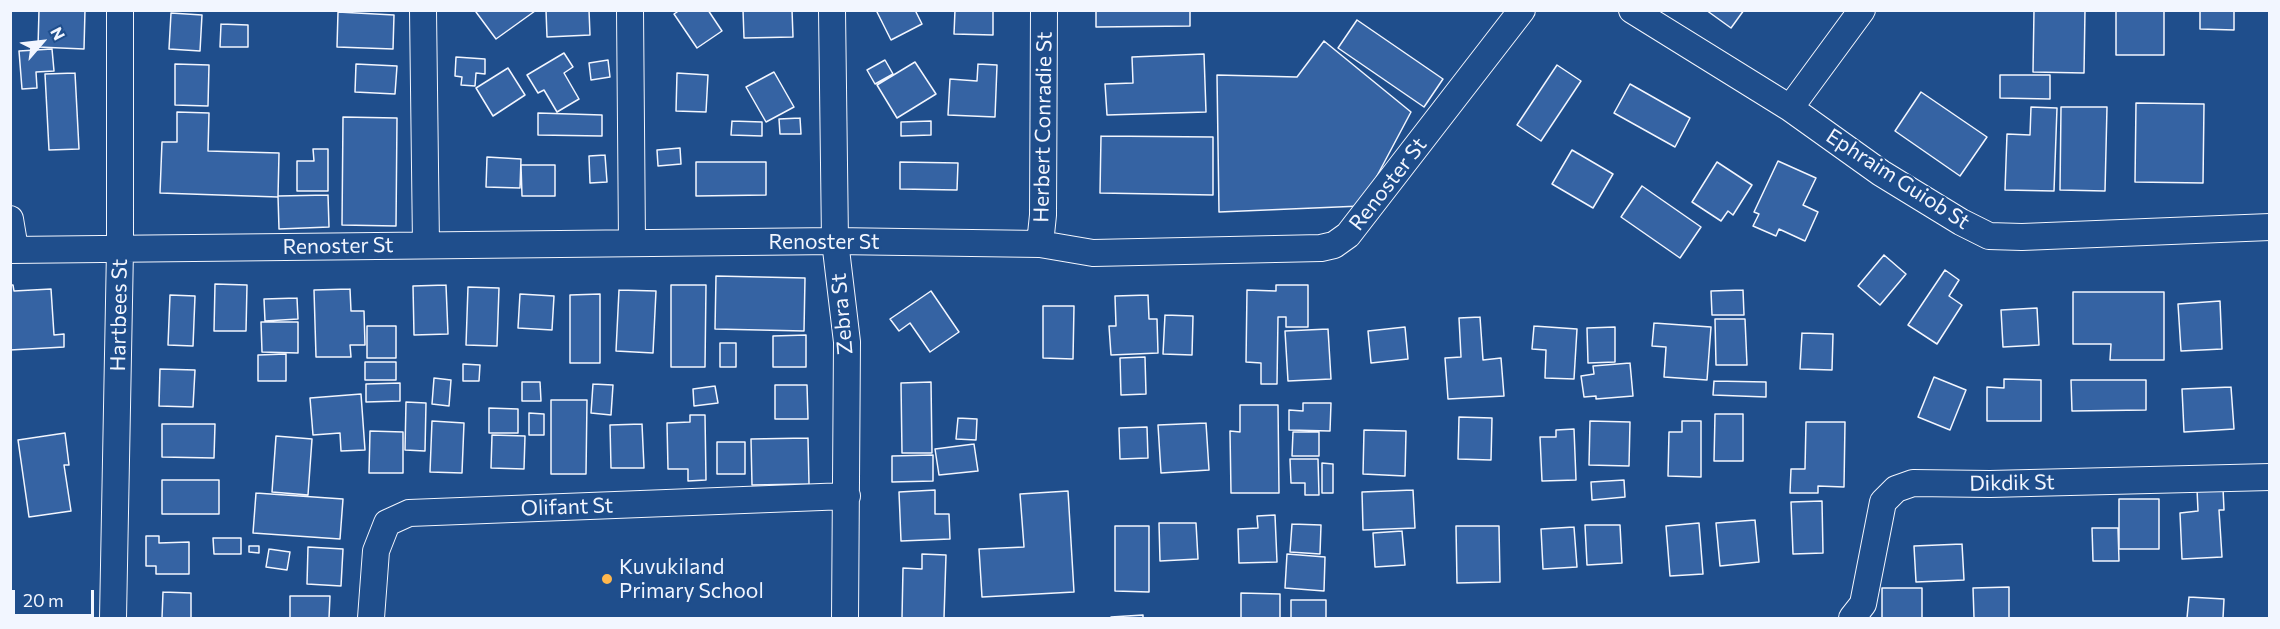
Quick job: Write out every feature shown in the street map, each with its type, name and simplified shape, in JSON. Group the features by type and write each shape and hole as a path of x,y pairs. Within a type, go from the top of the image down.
{"street":[{"name":"Hartbees St","path":"113,618 120,249 120,10"},
{"path":"423,10 426,245"},
{"path":"630,10 632,243"},
{"name":"Zebra St","path":"832,10 835,241 847,342 845,618"},
{"name":"Herbert Conradie St","path":"1040,244 1043,215 1044,10"},
{"name":"Renoster St","path":"13,249 835,241 1040,244 1093,253 1334,246 1348,235 1522,10"},
{"name":"Ephraim Guiob St","path":"1632,10 1790,108 1881,173 1961,222 1989,236 2022,237 2270,227"},
{"path":"1790,108 1862,10"},
{"path":"10,219 13,249"},
{"name":"Dikdik St","path":"1852,618 1863,604 1883,502 1896,489 1913,483 1990,484 2270,477"},
{"name":"Olifant St","path":"371,618 376,551 387,523 409,513 847,496"}],"building":[{"path":"39,10 85,10 84,49 38,47"},
{"path":"478,10 535,11 496,39 476,12"},
{"path":"546,10 589,10 590,35 547,37"},
{"path":"680,10 708,10 722,31 697,48 674,14"},
{"path":"743,10 792,10 793,37 744,38"},
{"path":"876,10 915,10 922,24 891,40"},
{"path":"955,10 993,10 993,35 954,34"},
{"path":"1096,10 1190,10 1190,26 1096,27"},
{"path":"1706,10 1744,10 1731,28"},
{"path":"2034,10 2085,10 2084,73 2033,72"},
{"path":"2116,10 2164,10 2164,55 2116,55"},
{"path":"2200,10 2234,10 2234,30 2200,29"},
{"path":"338,12 394,15 393,49 337,47"},
{"path":"171,13 202,15 200,51 169,49"},
{"path":"1357,20 1443,79 1424,107 1338,48"},
{"path":"221,24 248,25 248,47 220,47"},
{"path":"1324,41 1411,112 1361,206 1219,212 1217,75 1297,77"},
{"path":"52,49 54,71 36,72 37,88 22,89 19,51"},
{"path":"564,53 573,67 564,73 579,99 557,112 544,90 538,93 527,75"},
{"path":"1204,54 1206,112 1107,115 1105,84 1133,83 1132,57"},
{"path":"456,57 485,59 485,74 476,73 475,86 461,85 462,77 455,76"},
{"path":"608,60 610,77 591,80 589,63"},
{"path":"885,60 893,74 875,84 867,70"},
{"path":"915,62 936,94 897,118 877,85"},
{"path":"175,64 209,65 208,106 175,105"},
{"path":"356,64 397,66 395,94 355,92"},
{"path":"978,64 997,65 995,117 948,115 950,79 977,81"},
{"path":"1557,65 1581,81 1541,141 1517,125"},
{"path":"508,68 525,95 493,116 476,88"},
{"path":"774,72 794,107 766,122 746,87"},
{"path":"75,73 79,149 49,150 45,74"},
{"path":"677,73 708,75 706,112 676,111"},
{"path":"2000,75 2050,75 2050,99 2000,98"},
{"path":"1630,84 1690,118 1675,147 1614,113"},
{"path":"1921,92 1987,137 1960,176 1895,131"},
{"path":"2136,103 2204,104 2203,183 2135,182"},
{"path":"2031,107 2057,108 2054,191 2005,190 2007,134 2030,135"},
{"path":"2061,107 2107,107 2105,191 2060,190"},
{"path":"177,112 209,113 208,151 279,153 278,197 160,193 162,142 177,142"},
{"path":"538,113 602,115 602,136 538,135"},
{"path":"343,117 397,118 396,226 342,225"},
{"path":"800,118 801,134 780,134 779,119"},
{"path":"732,121 762,122 762,136 731,135"},
{"path":"931,121 931,135 901,136 901,122"},
{"path":"1101,136 1213,137 1213,195 1100,193"},
{"path":"680,148 681,164 658,166 657,150"},
{"path":"313,149 328,149 328,191 297,191 297,161 314,161"},
{"path":"1572,150 1613,174 1593,208 1552,184"},
{"path":"605,155 607,182 590,183 589,156"},
{"path":"487,157 521,159 520,188 486,187"},
{"path":"1778,161 1816,178 1803,205 1818,212 1805,241 1779,229 1776,236 1753,226 1759,214 1754,212"},
{"path":"696,162 766,162 766,195 696,196"},
{"path":"900,162 958,163 957,190 900,189"},
{"path":"1717,162 1752,185 1733,215 1728,211 1721,221 1692,202"},
{"path":"521,165 555,165 555,196 522,196"},
{"path":"1642,186 1701,227 1680,258 1621,217"},
{"path":"328,195 329,227 279,229 278,196"},
{"path":"1884,255 1906,274 1880,305 1858,286"},
{"path":"1945,270 1959,280 1949,296 1962,305 1937,344 1908,325"},
{"path":"716,276 805,278 804,331 715,329"},
{"path":"215,284 247,285 246,331 214,331"},
{"path":"10,285 13,285 14,291 51,289 54,335 64,334 64,347 10,350"},
{"path":"446,285 448,334 414,335 413,286"},
{"path":"671,285 706,285 705,367 671,367"},
{"path":"1276,285 1308,285 1308,327 1286,327 1286,317 1278,317 1277,384 1261,384 1261,363 1246,362 1247,290 1276,291"},
{"path":"468,287 499,288 497,346 466,345"},
{"path":"350,289 351,311 364,311 365,345 350,345 351,357 316,357 314,290"},
{"path":"619,290 656,291 653,353 616,351"},
{"path":"1743,290 1744,315 1712,315 1711,291"},
{"path":"931,291 959,332 930,352 910,323 899,331 890,319"},
{"path":"2073,292 2164,292 2164,360 2110,360 2111,344 2073,344"},
{"path":"520,294 554,296 552,330 518,328"},
{"path":"600,294 600,363 570,363 570,295"},
{"path":"170,295 195,296 193,346 168,345"},
{"path":"1148,295 1149,319 1157,319 1158,353 1111,355 1109,326 1116,326 1115,296"},
{"path":"297,298 298,319 265,321 264,299"},
{"path":"2220,301 2222,349 2181,351 2178,304"},
{"path":"1043,306 1074,306 1073,359 1043,358"},
{"path":"2037,308 2039,345 2003,347 2001,310"},
{"path":"1165,315 1193,316 1192,355 1163,354"},
{"path":"1480,317 1483,360 1501,358 1504,396 1448,399 1445,358 1461,357 1459,318"},
{"path":"1715,319 1745,319 1747,365 1716,365"},
{"path":"261,322 298,322 298,353 262,352"},
{"path":"1654,323 1711,327 1707,380 1664,377 1666,347 1652,346"},
{"path":"367,326 396,326 396,358 367,358"},
{"path":"1534,326 1577,329 1574,379 1545,378 1546,350 1532,349"},
{"path":"1405,327 1408,359 1371,363 1368,331"},
{"path":"1615,327 1615,362 1588,363 1587,328"},
{"path":"1328,329 1331,379 1288,381 1285,331"},
{"path":"1802,333 1833,334 1832,370 1800,369"},
{"path":"806,335 806,367 773,367 773,336"},
{"path":"720,343 736,343 736,367 720,367"},
{"path":"286,354 286,381 258,381 258,355"},
{"path":"1145,357 1146,394 1121,395 1120,358"},
{"path":"365,362 396,362 396,380 365,380"},
{"path":"1630,363 1633,396 1596,399 1596,396 1584,397 1581,376 1594,374 1593,366"},
{"path":"463,364 480,365 479,381 463,381"},
{"path":"160,369 195,370 193,407 159,406"},
{"path":"1934,377 1966,390 1950,430 1918,417"},
{"path":"434,378 451,380 449,406 432,404"},
{"path":"2004,379 2041,380 2041,421 1987,421 1987,387 2004,388"},
{"path":"2071,380 2146,380 2146,410 2072,411"},
{"path":"1714,381 1766,382 1766,397 1713,395"},
{"path":"522,382 540,382 541,401 522,401"},
{"path":"931,382 932,453 902,453 901,383"},
{"path":"400,383 400,401 366,402 366,384"},
{"path":"593,384 613,385 611,415 591,413"},
{"path":"775,385 807,385 808,419 775,419"},
{"path":"715,386 718,403 694,406 693,389"},
{"path":"2231,387 2234,429 2184,432 2182,389"},
{"path":"361,394 365,450 341,451 340,433 313,435 310,398"},
{"path":"551,400 587,400 586,474 551,474"},
{"path":"406,402 426,403 425,451 405,450"},
{"path":"1303,403 1331,403 1330,431 1289,430 1289,410 1303,411"},
{"path":"1240,405 1278,405 1279,493 1231,493 1230,431 1240,432"},
{"path":"489,408 518,409 518,433 489,433"},
{"path":"529,413 544,414 544,435 529,435"},
{"path":"1715,414 1743,414 1743,461 1714,461"},
{"path":"690,415 705,415 706,480 688,481 688,469 668,469 667,423 690,422"},
{"path":"1459,417 1492,418 1491,460 1458,459"},
{"path":"958,418 977,419 976,440 956,439"},
{"path":"432,421 464,423 462,473 430,472"},
{"path":"1590,421 1630,422 1629,466 1589,465"},
{"path":"1682,421 1701,421 1701,477 1668,476 1669,432 1682,432"},
{"path":"1806,422 1845,422 1844,487 1818,486 1818,493 1790,493 1791,469 1805,469"},
{"path":"1206,423 1209,470 1161,473 1158,425"},
{"path":"162,424 215,424 214,458 162,457"},
{"path":"642,424 644,468 611,468 610,425"},
{"path":"1147,427 1148,458 1120,459 1119,428"},
{"path":"1574,429 1576,480 1542,481 1540,437 1556,437 1556,430"},
{"path":"1364,430 1406,431 1405,476 1363,474"},
{"path":"370,431 403,432 403,473 369,473"},
{"path":"1293,432 1319,432 1319,456 1292,456"},
{"path":"65,433 69,465 64,465 71,511 29,517 18,440"},
{"path":"492,435 525,436 524,469 491,468"},
{"path":"276,436 312,439 308,495 272,492"},
{"path":"808,438 809,484 752,485 751,439"},
{"path":"717,442 745,442 745,474 717,474"},
{"path":"974,444 978,471 939,475 935,449"},
{"path":"933,455 933,481 892,482 892,456"},
{"path":"1290,459 1318,459 1319,495 1305,495 1305,483 1291,483"},
{"path":"1322,463 1333,464 1333,493 1322,493"},
{"path":"162,480 219,480 219,514 162,514"},
{"path":"1624,480 1625,497 1592,500 1591,482"},
{"path":"2223,488 2224,510 2219,510 2222,557 2182,559 2180,513 2198,511 2197,489"},
{"path":"935,490 935,514 949,514 950,539 901,541 899,492"},
{"path":"1413,490 1415,528 1363,530 1362,492"},
{"path":"1068,491 1074,592 982,597 979,549 1024,547 1020,494"},
{"path":"256,493 343,499 340,539 253,533"},
{"path":"2119,499 2159,499 2159,549 2119,549"},
{"path":"1822,501 1823,553 1793,554 1791,502"},
{"path":"1275,515 1277,562 1239,563 1238,529 1258,528 1257,516"},
{"path":"1755,520 1759,562 1720,566 1716,523"},
{"path":"1159,523 1196,523 1198,559 1160,561"},
{"path":"1699,523 1703,574 1670,576 1666,526"},
{"path":"1292,524 1321,525 1320,554 1290,552"},
{"path":"1585,525 1620,525 1622,563 1587,565"},
{"path":"1115,526 1149,526 1149,592 1115,591"},
{"path":"1456,526 1499,526 1500,582 1457,583"},
{"path":"1574,527 1577,567 1543,569 1541,529"},
{"path":"2092,528 2118,528 2119,561 2093,561"},
{"path":"1402,531 1405,565 1375,567 1373,533"},
{"path":"146,536 159,536 159,543 189,542 189,574 156,574 156,566 146,566"},
{"path":"213,538 241,538 241,554 214,554"},
{"path":"1962,544 1964,580 1916,582 1914,546"},
{"path":"249,546 259,546 259,553 249,552"},
{"path":"308,547 343,549 341,586 307,584"},
{"path":"269,549 290,552 287,570 266,567"},
{"path":"922,554 946,555 944,618 902,618 903,568 922,569"},
{"path":"1287,554 1325,557 1324,591 1285,588"},
{"path":"2009,587 2009,618 1974,618 1973,588"},
{"path":"1882,588 1922,588 1922,618 1882,618"},
{"path":"163,592 191,593 191,618 162,618"},
{"path":"1241,593 1280,594 1280,618 1241,618"},
{"path":"290,596 330,596 329,618 290,618"},
{"path":"2189,597 2224,599 2223,618 2187,618"},
{"path":"1291,600 1326,600 1326,618 1291,618"},
{"path":"1143,615 1143,618 1111,618 1111,617"}],"place":[{"name":"Kuvukiland Primary School","path":"607,579"}]}
